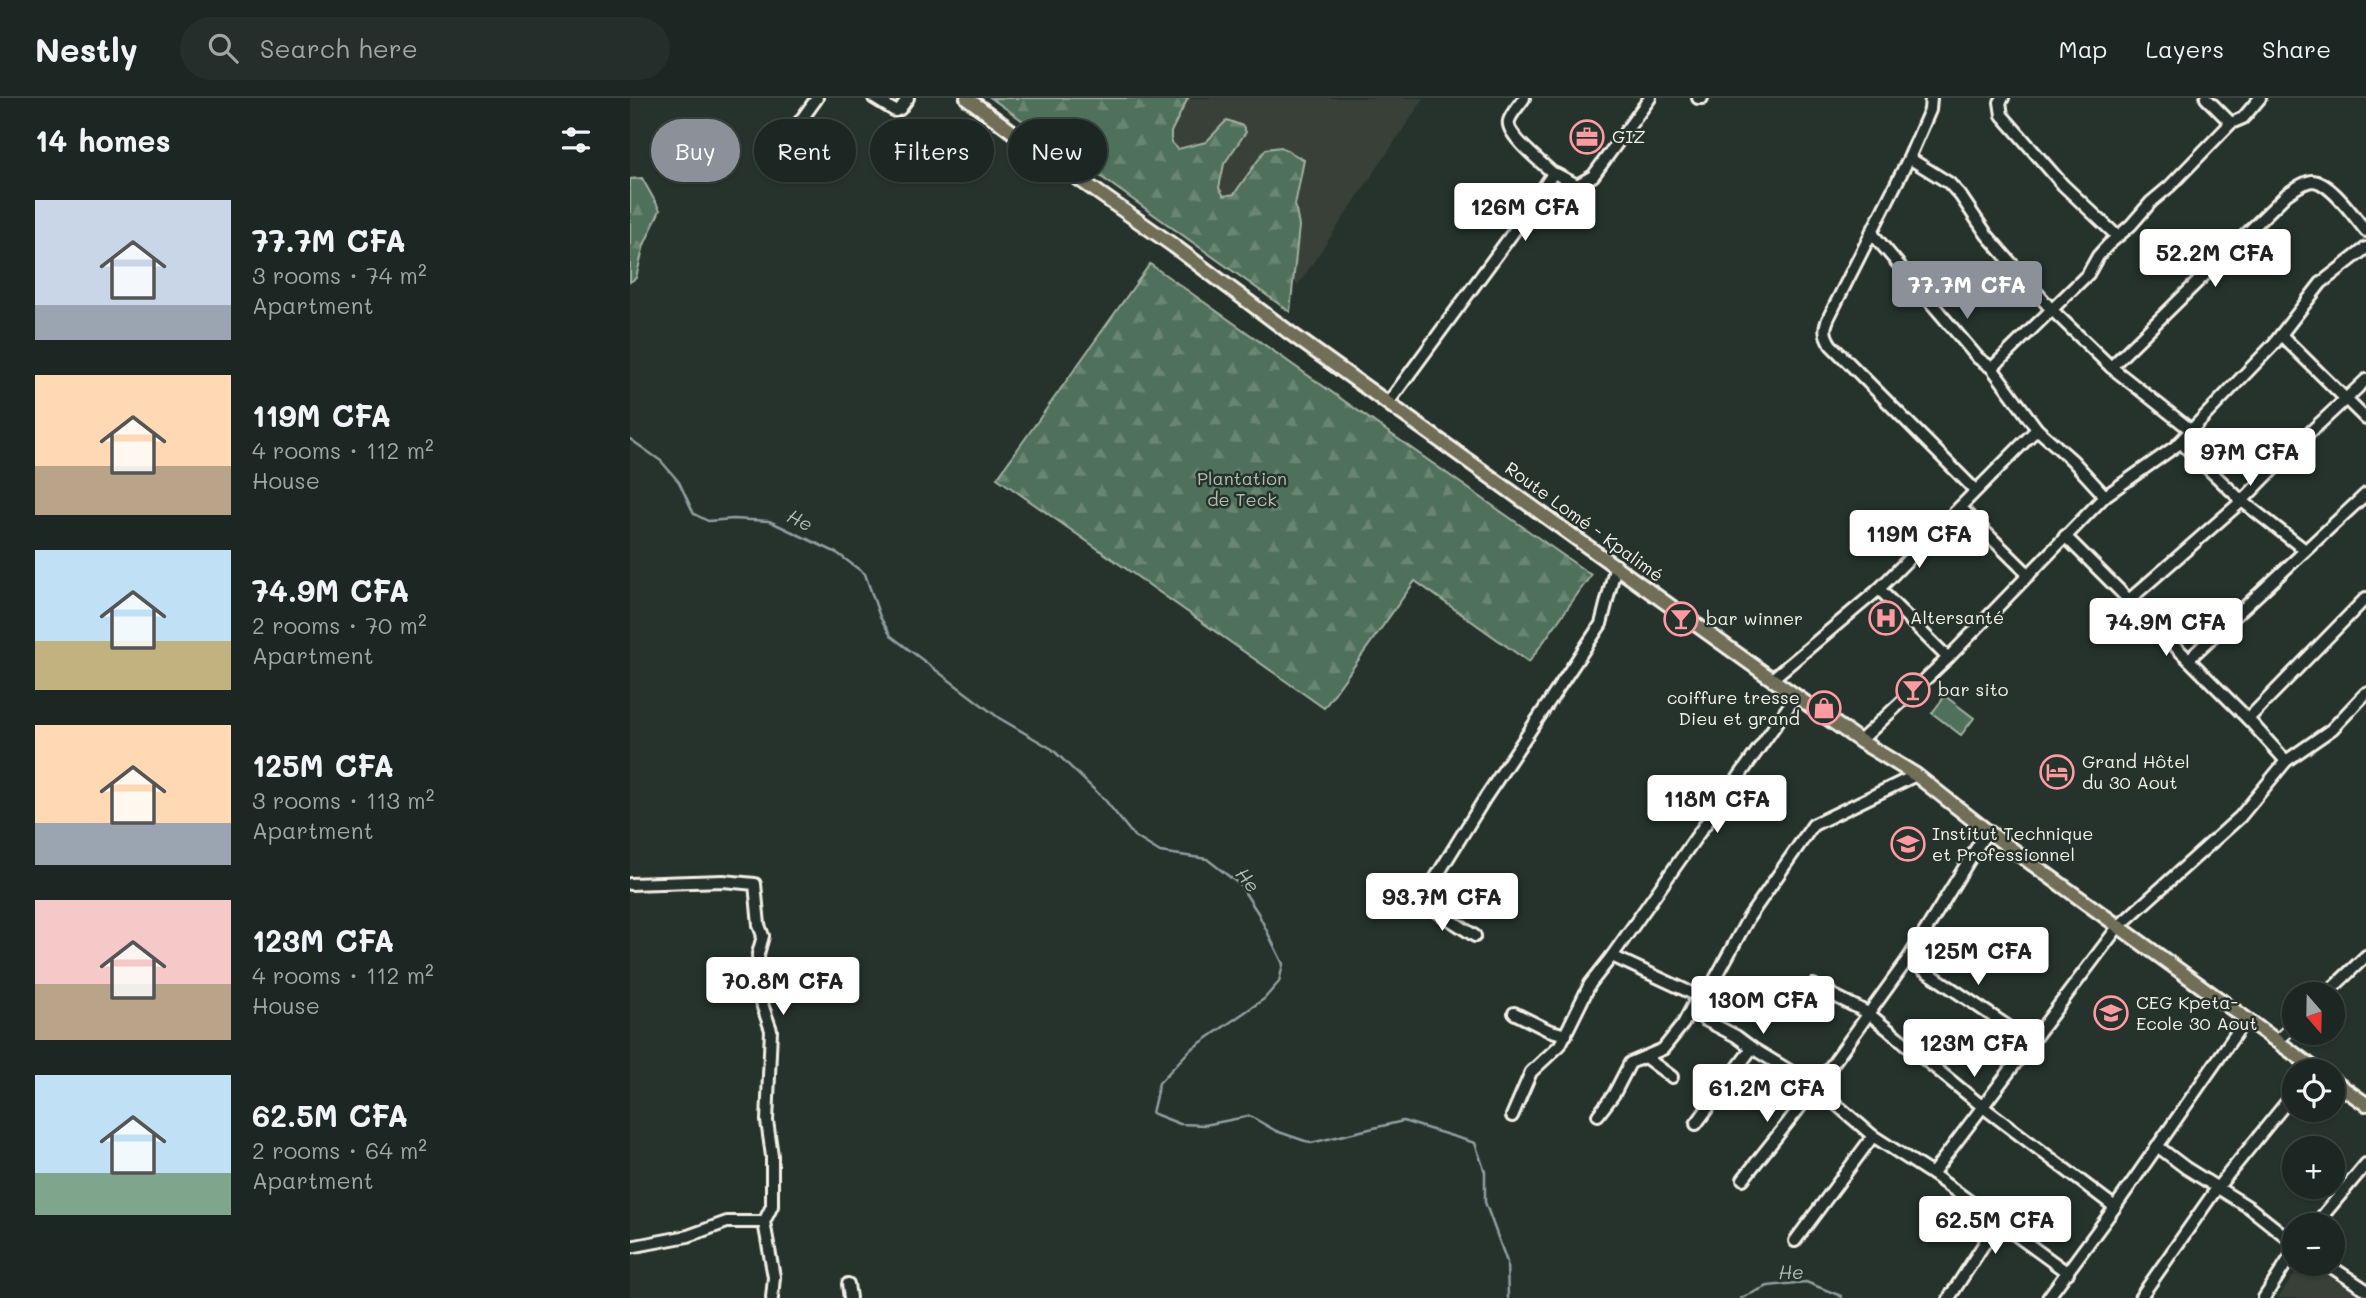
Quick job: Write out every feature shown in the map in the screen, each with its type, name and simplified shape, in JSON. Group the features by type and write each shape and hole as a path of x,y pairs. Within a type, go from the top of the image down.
{"main road":[{"name":"Route Lomé - Kpalimé","path":"967,98 1772,679 1860,741 1916,775 1987,831 2299,1059"},
{"path":"2345,1089 2366,1104"}],"street":[{"path":"802,119 817,98"},
{"path":"874,98 895,111 900,109 908,98"},
{"path":"1524,98 1509,118 1509,128 1554,174 1577,185 1593,176 1650,98"},
{"path":"1931,98 1930,110 1909,158 1830,315 1825,334 1831,345 1975,490"},
{"path":"2003,98 2000,102 2002,115 2063,185 2117,236"},
{"path":"2206,98 2231,123"},
{"path":"1993,368 2088,274 2098,256 2117,236 2231,123 2243,118 2260,98"},
{"path":"1909,158 1949,183 1987,235 2051,309 2111,366 2191,430"},
{"path":"1388,403 1554,174"},
{"path":"2111,366 2287,194 2303,184 2314,181 2325,186 2366,231"},
{"path":"1871,232 1978,358 1993,368 2037,429 2105,496"},
{"path":"1860,741 1948,658 2105,496 2180,442 2281,335 2321,283 2366,247"},
{"path":"2281,335 2366,418"},
{"path":"2129,600 2242,501 2366,380"},
{"path":"1772,679 1879,589 2037,429"},
{"path":"2180,442 2242,501 2305,551"},
{"path":"2189,659 2366,494"},
{"path":"1960,507 2029,575"},
{"path":"2065,536 2248,719 2286,761"},
{"path":"1475,936 1426,904 1425,895 1485,798 1601,624 1616,565"},
{"path":"1879,589 1948,658"},
{"path":"2248,719 2366,598"},
{"path":"1932,1174 2118,926 2240,817 2286,761 2332,729 2366,694"},
{"path":"1511,1116 1531,1072 1555,1052 1566,1035 1590,984 1796,696"},
{"path":"1598,1115 1614,1094 1630,1063 1662,1049 1692,1010 1698,996 1714,981 1749,917 1813,825 1916,775"},
{"path":"1743,1179 1816,1087 1908,959 1987,831"},
{"path":"630,884 723,881 755,884 759,925 763,936 758,954 759,981 763,1007 771,1030 767,1121 772,1156 772,1206 764,1222 774,1277 772,1298"},
{"path":"1612,956 1698,996"},
{"path":"2339,982 2366,956"},
{"path":"1908,959 2031,1042"},
{"path":"1813,985 1868,1013 1983,1107 2115,1207"},
{"path":"1692,1010 1816,1087 1873,1136 1932,1174 2068,1272"},
{"path":"1514,1013 1548,1030 1566,1035"},
{"path":"2048,1298 2246,1019"},
{"path":"2276,1042 2282,1036"},
{"path":"1696,1124 1752,1048"},
{"path":"1645,1057 1672,1077"},
{"path":"2140,1298 2217,1188 2282,1108"},
{"path":"1795,1241 1873,1136"},
{"path":"2158,1146 2250,1208 2282,1233"},
{"path":"2325,1213 2366,1164"},
{"path":"1949,1298 1999,1221"},
{"path":"630,1247 688,1236 727,1223 764,1222"},
{"path":"2264,1298 2282,1270"},
{"path":"2345,1276 2366,1290 2360,1298"},
{"path":"848,1284 850,1298"}],"shaded area":[{"path":"1027,98 1424,98 1298,285 1107,153 1107,119 1057,119"},
{"path":"2294,1276 2336,1276 2358,1294 2355,1298 2278,1298"}],"green space":[{"path":"991,98 1188,98 1171,132 1171,142 1178,149 1206,142 1227,120 1243,126 1246,132 1224,164 1219,188 1224,196 1234,194 1266,149 1281,147 1304,160 1295,205 1299,226 1290,312 1107,181 1107,119 1020,119"},
{"path":"642,178 660,210 644,245 636,278 630,282 630,179"},
{"name":"Plantation de Teck","path":"1150,264 1591,575 1529,662 1415,581 1324,708 997,478"},
{"path":"1945,696 1974,718 1961,735 1932,713"}],"waterway":[{"name":"He","path":"630,439 661,461 679,482 694,514 708,521 769,521 837,553 865,574 880,617 891,636 999,718 1052,749 1105,800 1134,836 1160,852 1207,859 1240,885 1258,913 1283,964 1279,982 1264,999 1190,1050 1159,1083 1152,1113 1180,1124 1205,1125 1250,1116 1276,1131 1311,1143 1403,1121 1475,1143 1485,1172 1485,1202 1507,1262 1508,1298"},
{"name":"He","path":"1741,1298 1768,1286 1806,1282 1842,1298"}],"place":[{"name":"GIZ","path":"1587,137"},
{"name":"Altersanté","path":"1886,618"},
{"name":"bar winner","path":"1681,619"},
{"name":"bar sito","path":"1913,690"},
{"name":"coiffure tresse Dieu et grand","path":"1824,708"},
{"name":"Grand Hôtel du 30 Aout","path":"2057,772"},
{"name":"Institut Technique et Professionnel","path":"1908,844"},
{"name":"CEG Kpeta- Ecole 30 Aout","path":"2111,1013"}]}
